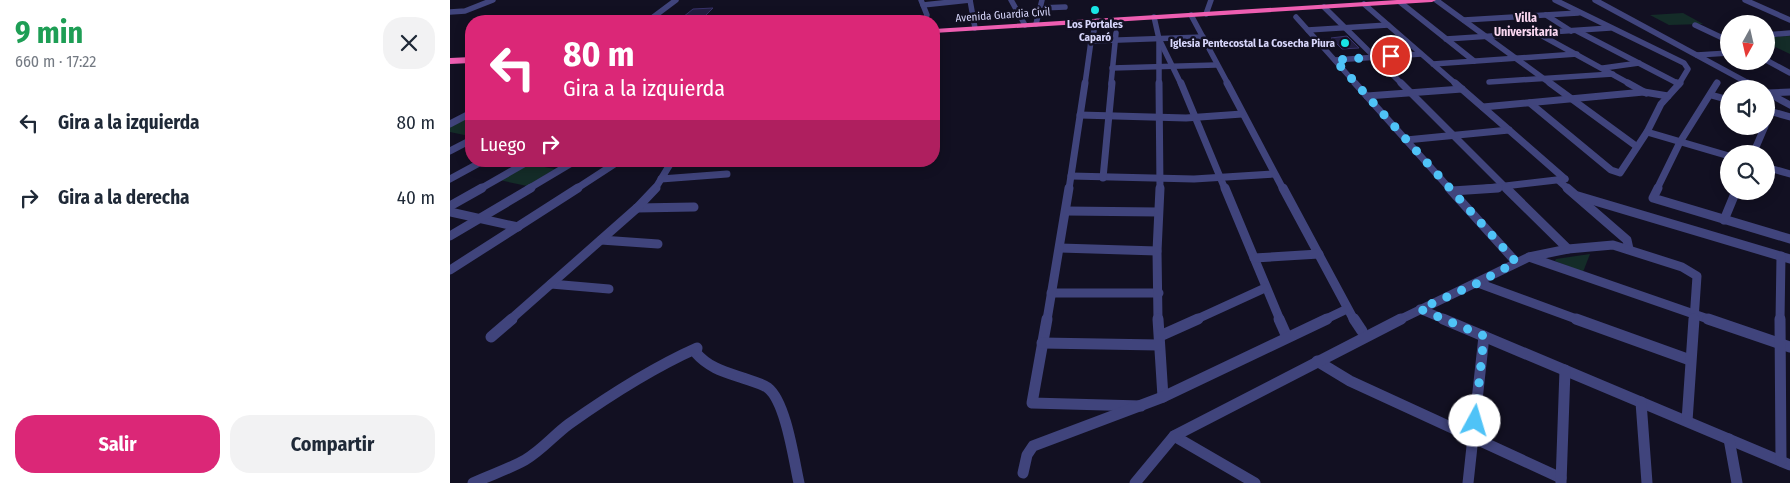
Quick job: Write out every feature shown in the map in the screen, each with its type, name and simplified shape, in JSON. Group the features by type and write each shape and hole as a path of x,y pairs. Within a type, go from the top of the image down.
{"highway":[{"name":"Avenida Guardia Civil","path":"940,31 1324,6 1351,2 1364,4 1434,0"},
{"path":"450,61 465,60"}],"street":[{"path":"450,12 462,12 493,0"},
{"path":"656,15 676,0"},
{"path":"927,15 922,2 970,0 975,28"},
{"path":"1011,0 1024,25"},
{"path":"1036,24 1042,0"},
{"path":"1206,14 1210,0"},
{"path":"1434,0 1636,146"},
{"path":"1530,103 1616,172 1620,173 1647,132 1661,104 1679,84 1688,69 1684,63 1555,0"},
{"path":"1595,0 1742,80"},
{"path":"1745,0 1790,20"},
{"path":"1400,2 1474,61"},
{"path":"1364,4 1565,178 1507,187 1452,191"},
{"path":"1324,6 1568,249"},
{"path":"1040,8 1065,7"},
{"path":"1464,20 1580,13"},
{"path":"1191,15 1347,309 1362,330"},
{"path":"1546,15 1679,84"},
{"path":"1780,16 1790,15"},
{"path":"1154,17 1159,39 1160,178 1157,251 1164,397"},
{"path":"1296,17 1516,262"},
{"path":"1097,21 1092,41 1060,248 1032,403 1141,406"},
{"path":"1308,30 1388,24"},
{"path":"1695,25 1720,37"},
{"path":"1446,39 1610,28"},
{"path":"1103,178 1116,33"},
{"path":"1536,33 1603,68 1661,104"},
{"path":"1775,34 1790,33"},
{"path":"1092,41 1203,37"},
{"path":"1159,39 1174,67 1287,337"},
{"path":"1335,60 1421,54"},
{"path":"1433,64 1577,54"},
{"path":"1696,55 1720,54"},
{"path":"1603,68 1639,63"},
{"path":"1112,68 1216,65"},
{"path":"1775,65 1790,73"},
{"path":"1489,82 1613,74"},
{"path":"1717,83 1680,142 1653,198 1790,240"},
{"path":"1367,96 1462,89"},
{"path":"1483,107 1644,92 1668,96"},
{"path":"1775,93 1790,92"},
{"path":"1710,95 1720,98"},
{"path":"1775,97 1790,105"},
{"path":"1775,113 1790,117"},
{"path":"1080,115 1160,118 1242,114"},
{"path":"450,124 465,116"},
{"path":"1406,140 1509,130"},
{"path":"1647,132 1720,153"},
{"path":"450,149 465,141"},
{"path":"450,179 472,167"},
{"path":"450,206 518,167"},
{"path":"450,236 565,167"},
{"path":"450,270 610,167"},
{"path":"490,337 637,208 655,189 668,167"},
{"path":"1775,170 1790,174"},
{"path":"661,179 727,174"},
{"path":"1071,176 1103,178 1220,178 1274,174"},
{"path":"1558,180 1627,240 1629,249"},
{"path":"1420,309 1785,463 1785,257 1578,196"},
{"path":"1724,220 1732,200"},
{"path":"637,208 694,207"},
{"path":"1066,211 1158,212"},
{"path":"450,212 518,227"},
{"path":"601,240 658,244"},
{"path":"1135,483 1174,436 1317,361 1420,309 1478,283 1516,262 1529,257 1568,249 1608,246 1629,249 1695,273 1698,279 1693,314 1687,421"},
{"path":"1060,248 1157,251"},
{"path":"1254,258 1319,254"},
{"path":"1529,257 1785,345"},
{"path":"1478,283 1690,360"},
{"path":"551,284 609,289"},
{"path":"1042,343 1160,341 1265,288"},
{"path":"1051,293 1159,293"},
{"path":"1023,473 1027,455 1034,446 1164,397 1347,309"},
{"path":"1468,483 1484,336"},
{"path":"473,483 525,460 544,447 567,426 626,386 677,357 697,348 696,353 707,365 746,378 770,390 780,406 799,483"},
{"path":"1317,361 1350,381 1561,481 1565,370"},
{"path":"1641,402 1647,483"},
{"path":"1174,436 1240,479 1255,483"},
{"path":"1729,439 1737,483"}],"green space":[{"path":"1683,13 1703,24 1669,25 1650,15"},
{"path":"1790,36 1790,54 1775,47 1775,37"},
{"path":"465,119 465,135 450,132 450,125"},
{"path":"523,167 555,169 527,186 499,180"},
{"path":"1590,254 1583,272 1555,261 1556,259"}],"building":[{"path":"713,8 706,15 686,15 693,9"},
{"name":"Iglesia Pentecostal La Cosecha Piura","path":"1347,36 1359,48 1342,49 1331,38"}],"place":[{"name":"Los Portales Caparó","path":"1095,10"},
{"name":"Iglesia Pentecostal La Cosecha Piura","path":"1345,43"}],"district":[{"name":"Villa Universitaria","path":"1526,25"}],"route":[{"path":"1391,56 1335,60 1516,262 1478,283 1420,309 1484,336 1475,421"}]}
